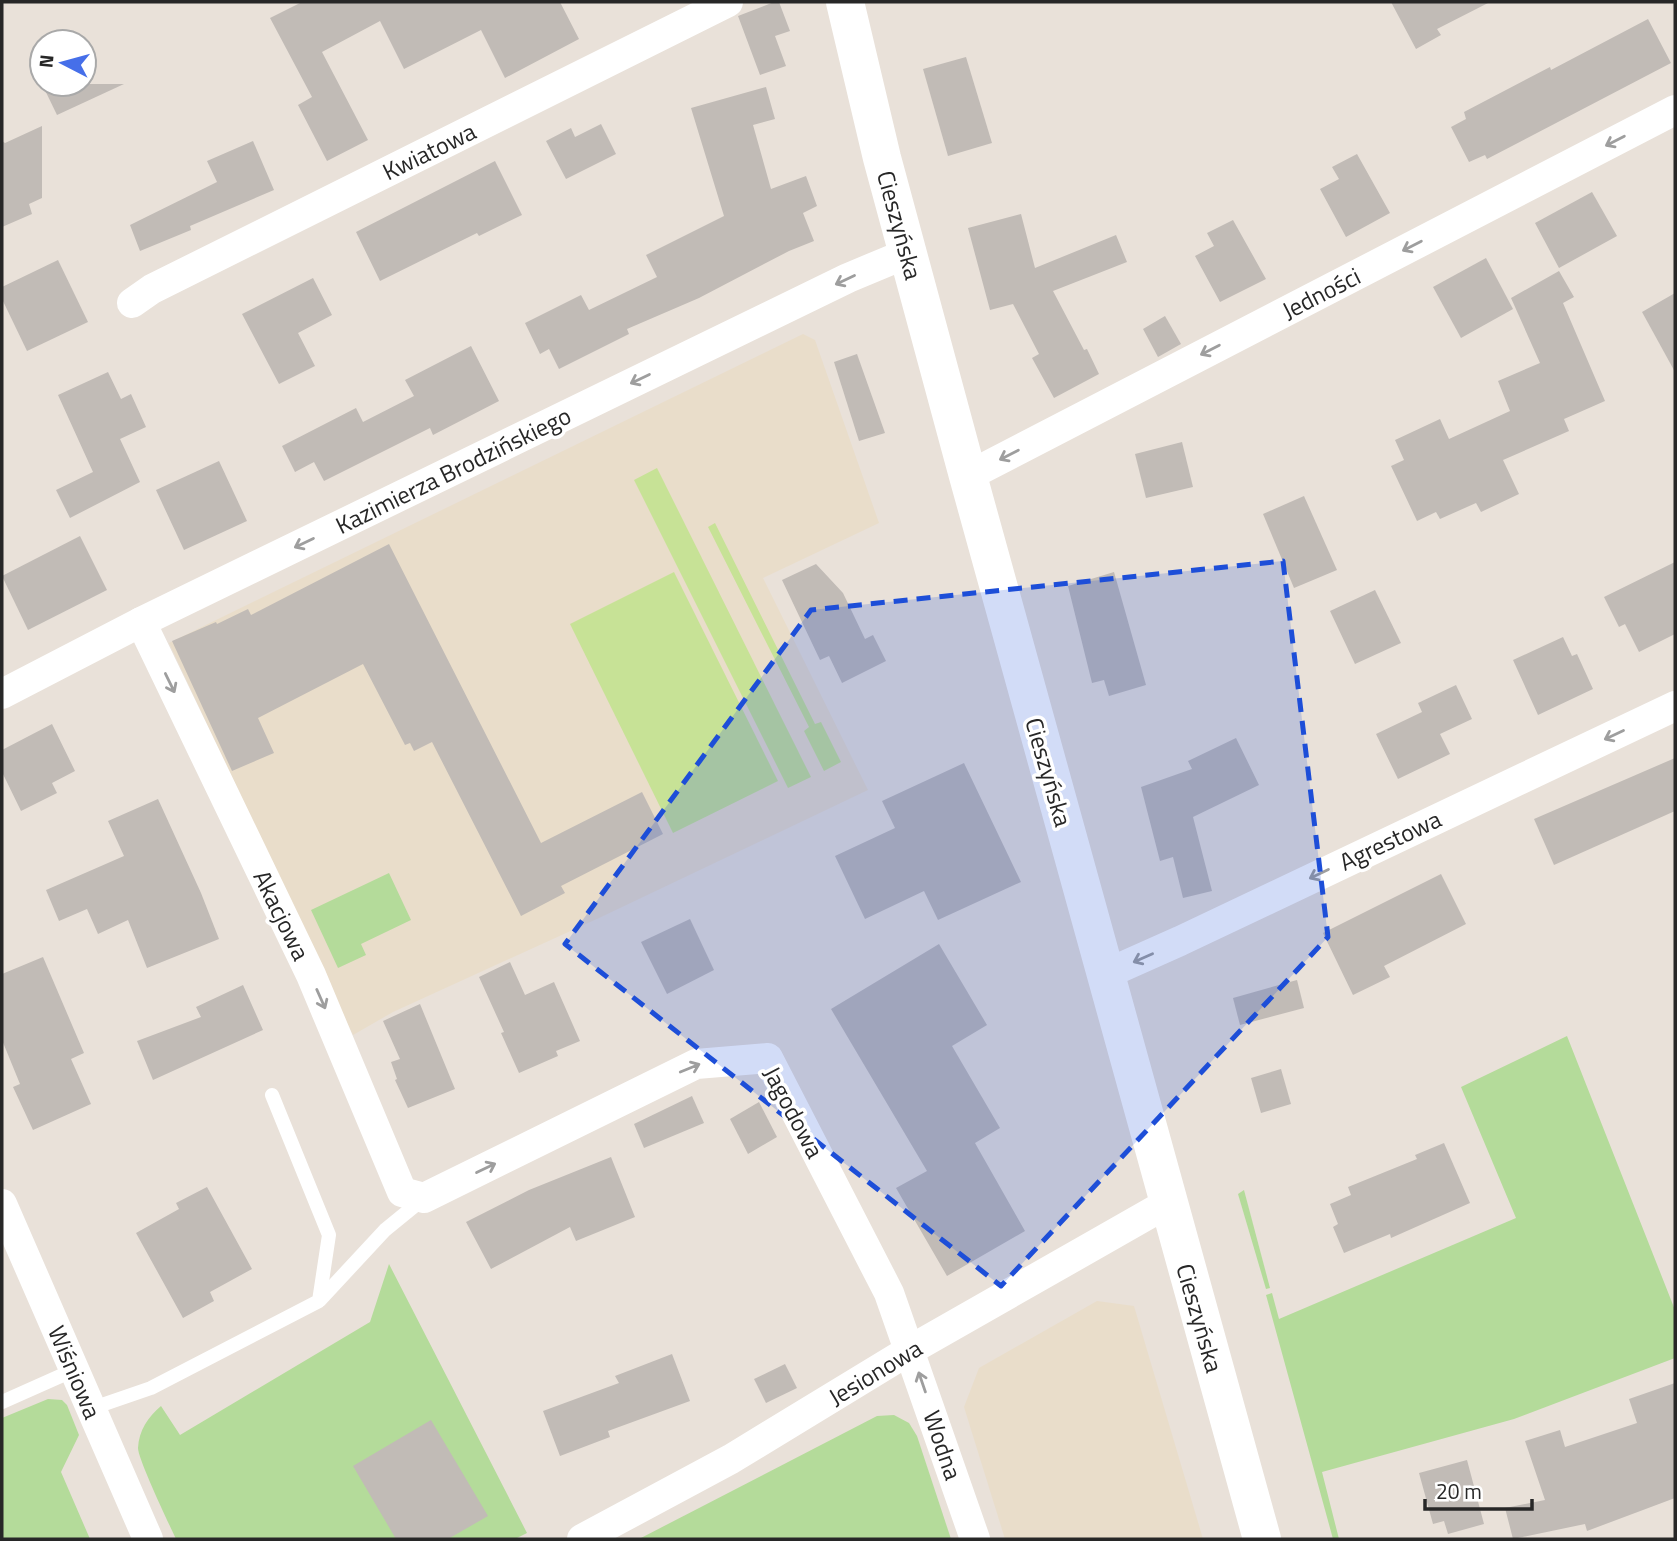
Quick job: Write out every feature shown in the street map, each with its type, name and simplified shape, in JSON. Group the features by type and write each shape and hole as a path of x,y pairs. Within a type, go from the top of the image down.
{"main road":[{"name":"Cieszyńska","path":"845,2 882,158 968,476 1262,1539"}],"street":[{"name":"Kwiatowa","path":"132,303 152,289 728,2"},
{"name":"Jedności","path":"968,476 1675,110"},
{"name":"Kazimierza Brodzińskiego","path":"2,694 141,622 836,284 908,253"},
{"name":"Akacjowa","path":"141,622 311,975 402,1192 424,1198"},
{"name":"Agrestowa","path":"1106,974 1675,706"},
{"name":"Jagodowa","path":"424,1198 696,1064 768,1058 889,1293 910,1350"},
{"name":"Jesionowa","path":"582,1539 731,1459 910,1350 1168,1203"},
{"name":"Wiśniowa","path":"2,1204 148,1539"},
{"name":"Wodna","path":"910,1350 975,1539"}],"lane":[{"path":"272,1096 329,1235 319,1301"},
{"path":"90,1409 151,1388 319,1301 385,1230 424,1198"},
{"path":"2,1402 74,1370"}],"highlighted area":[{"path":"1283,561 1328,937 1001,1286 565,944 811,610"}],"shaded area":[{"path":"803,334 815,340 879,523 763,578 868,790 393,1012 353,1035 169,643"},
{"path":"1097,1301 1134,1306 1203,1539 1005,1539 964,1407 979,1368"}],"green space":[{"path":"657,468 811,777 788,788 634,480"},
{"path":"715,523 815,724 821,722 841,762 824,771 804,731 809,727 708,527"},
{"path":"674,572 778,781 673,833 570,624"},
{"path":"389,873 411,920 361,944 366,955 338,968 311,910"},
{"path":"1567,1036 1675,1310 1675,1358 1514,1419 1322,1472 1339,1539 1333,1539 1266,1295 1272,1293 1279,1319 1516,1218 1461,1087"},
{"path":"1244,1190 1270,1288 1266,1289 1238,1194"},
{"path":"389,1264 527,1533 515,1539 176,1539 139,1454 140,1435 148,1419 161,1406 180,1435 370,1322"},
{"path":"48,1399 62,1400 67,1405 79,1435 61,1472 90,1539 2,1539 2,1418"},
{"path":"894,1415 909,1423 917,1436 951,1539 639,1539 877,1416"}],"building":[{"path":"302,2 560,2 579,39 505,78 481,30 404,69 380,21 322,52 368,140 327,161 298,105 312,97 270,18"},
{"path":"779,2 790,31 775,36 786,66 760,75 738,16"},
{"path":"1391,2 1490,2 1437,29 1441,35 1416,49"},
{"path":"1648,19 1671,63 1487,159 1485,155 1469,162 1451,127 1466,119 1464,112"},
{"path":"966,57 992,143 948,156 923,69"},
{"path":"98,84 124,84 98,96"},
{"path":"766,87 775,119 753,125 771,189 806,176 817,206 803,213 814,241 789,251 699,298 627,329 629,334 559,369 549,349 540,354 525,323 581,295 589,310 657,277 646,255 724,216 691,108"},
{"path":"49,98 94,98 57,115"},
{"path":"601,124 616,154 566,179 546,141 571,128 575,137"},
{"path":"42,126 42,198 29,204 32,214 2,227 2,141 5,143"},
{"path":"253,141 274,190 140,251 130,225 217,182 207,161"},
{"path":"1357,154 1390,213 1346,237 1320,189 1339,179 1332,167"},
{"path":"495,161 522,215 479,236 477,233 380,281 356,232"},
{"path":"1592,192 1617,236 1559,268 1535,223"},
{"path":"1021,214 1035,268 1116,235 1127,262 1053,291 1099,374 1054,398 1032,358 1039,354 1013,304 990,310 968,228"},
{"path":"1233,220 1266,279 1220,302 1195,256 1214,246 1207,233"},
{"path":"1486,258 1513,309 1461,338 1433,287"},
{"path":"58,260 88,322 27,351 2,299 2,287"},
{"path":"1559,271 1574,297 1563,303 1605,401 1564,419 1569,431 1503,460 1519,494 1481,512 1476,503 1440,519 1436,512 1417,521 1391,466 1404,460 1395,440 1440,419 1449,439 1510,411 1498,381 1540,363 1511,298"},
{"path":"313,278 332,315 298,333 315,366 279,384 242,314"},
{"path":"1675,293 1675,372 1642,312"},
{"path":"1165,316 1181,344 1158,357 1143,329"},
{"path":"471,346 499,401 433,435 430,428 324,481 314,462 295,472 282,446 356,408 363,422 414,396 405,380"},
{"path":"857,354 885,433 859,441 834,362"},
{"path":"108,372 121,399 131,394 146,427 120,439 140,482 70,518 56,490 93,472 58,395"},
{"path":"1182,442 1193,487 1146,498 1135,454"},
{"path":"219,461 247,521 184,550 156,490"},
{"path":"1304,496 1337,570 1294,588 1263,514"},
{"path":"80,536 107,590 28,630 2,576"},
{"path":"389,544 541,843 642,792 663,834 561,886 565,893 521,916 432,742 414,751 410,743 405,745 363,664 258,718 274,753 232,771 172,641 248,609 251,615"},
{"path":"1675,562 1675,634 1639,652 1625,624 1619,627 1604,597"},
{"path":"816,564 843,593 865,639 873,635 886,661 842,683 829,656 820,660 782,580"},
{"path":"1114,572 1146,685 1109,696 1104,680 1092,683 1068,586"},
{"path":"1375,590 1401,643 1355,664 1330,611"},
{"path":"1563,637 1572,656 1577,654 1593,689 1538,715 1513,660"},
{"path":"1456,685 1472,719 1440,734 1450,754 1398,779 1376,734 1422,712 1418,703"},
{"path":"52,724 75,771 52,783 57,793 21,811 2,772 2,750"},
{"path":"1236,738 1259,785 1193,817 1212,891 1183,898 1173,857 1160,861 1141,787 1192,769 1188,761"},
{"path":"1675,758 1675,811 1554,865 1534,819"},
{"path":"964,763 1021,882 938,920 924,891 865,919 835,856 895,828 882,801"},
{"path":"158,799 219,939 147,968 128,920 98,934 87,909 59,921 46,890 124,856 108,821"},
{"path":"1441,874 1466,924 1384,966 1390,977 1353,995 1323,933"},
{"path":"690,919 714,970 667,994 641,942"},
{"path":"939,944 987,1025 952,1046 1000,1128 975,1143 1025,1231 947,1276 896,1188 927,1171 831,1009"},
{"path":"43,957 84,1053 71,1059 91,1104 33,1130 13,1087 20,1084 2,1040 2,974"},
{"path":"510,962 525,995 554,982 580,1041 556,1051 558,1056 519,1073 479,977"},
{"path":"1297,980 1304,1008 1240,1025 1233,998"},
{"path":"243,985 263,1030 153,1080 137,1041 201,1017 196,1007"},
{"path":"420,1004 455,1089 408,1108 395,1080 397,1079 391,1062 400,1059 383,1021"},
{"path":"1281,1069 1291,1104 1261,1113 1251,1078"},
{"path":"692,1096 704,1123 644,1148 634,1124"},
{"path":"759,1102 777,1137 748,1154 730,1119"},
{"path":"1444,1143 1470,1203 1391,1238 1390,1234 1344,1253 1333,1227 1338,1224 1330,1204 1351,1195 1348,1187 1417,1159 1415,1155"},
{"path":"611,1157 635,1217 576,1241 570,1227 491,1269 466,1222 529,1190"},
{"path":"207,1187 252,1269 210,1292 214,1301 183,1318 136,1233 179,1209 176,1203"},
{"path":"672,1354 690,1401 608,1431 610,1437 560,1456 543,1411 619,1383 615,1376"},
{"path":"785,1364 797,1388 766,1403 754,1379"},
{"path":"1675,1383 1675,1498 1587,1531 1585,1524 1513,1539 1505,1508 1545,1500 1525,1441 1560,1430 1565,1447 1637,1423 1629,1399"},
{"path":"431,1420 488,1516 448,1539 396,1539 353,1466"},
{"path":"1467,1460 1484,1524 1448,1534 1444,1521 1433,1524 1419,1473"}]}
